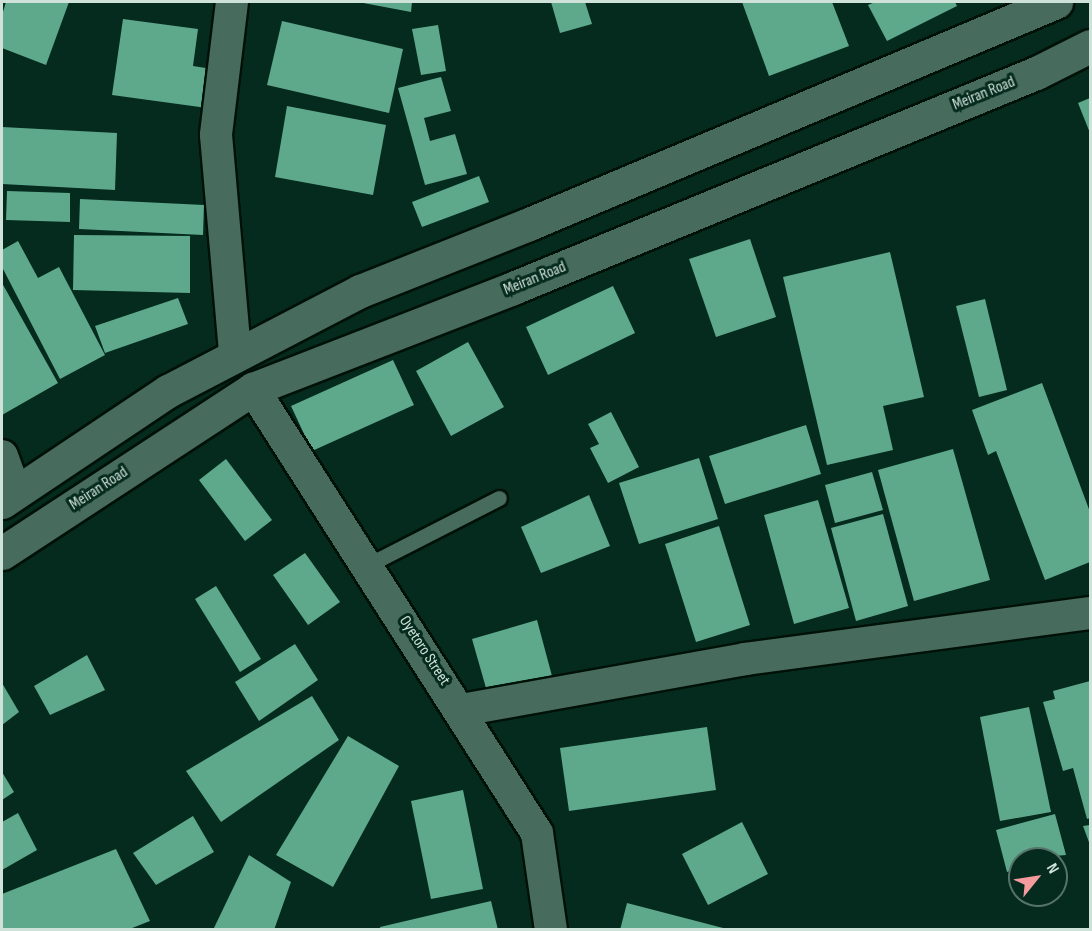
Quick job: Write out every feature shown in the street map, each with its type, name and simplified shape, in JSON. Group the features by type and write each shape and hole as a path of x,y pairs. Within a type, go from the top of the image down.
{"main road":[{"path":"8,497 168,391 235,352 360,291 539,220 1056,2"},
{"name":"Meiran Road","path":"2,553 253,389 622,243 1036,73 1090,46"}],"street":[{"path":"232,2 216,135 235,352"},
{"name":"Oyetoro Street","path":"253,389 462,710 537,833 551,930"},
{"path":"2,456 8,497"},
{"path":"462,710 745,660 1090,613"}],"lane":[{"path":"368,565 499,498"}],"building":[{"path":"6,2 69,2 46,65 2,48 2,15"},
{"path":"358,2 412,2 411,12"},
{"path":"551,2 585,2 592,24 560,33"},
{"path":"742,2 832,2 849,46 769,76"},
{"path":"875,2 955,2 957,6 887,41 868,5"},
{"path":"123,19 198,29 193,66 212,69 207,108 112,95"},
{"path":"282,21 403,49 389,113 267,85"},
{"path":"438,25 446,71 421,75 412,29"},
{"path":"441,77 451,111 424,118 430,141 455,134 467,174 425,185 398,88"},
{"path":"1090,98 1090,133 1078,103"},
{"path":"287,106 386,125 373,195 275,177"},
{"path":"2,127 117,133 115,190 2,184"},
{"path":"479,176 489,202 422,227 412,202"},
{"path":"7,191 70,193 70,222 6,220"},
{"path":"80,199 204,205 203,235 79,229"},
{"path":"74,235 190,236 190,293 73,290"},
{"path":"750,239 776,317 716,337 689,259"},
{"path":"18,241 38,278 59,267 105,355 60,379 2,267 2,250"},
{"path":"890,252 924,397 883,406 893,450 827,465 783,277"},
{"path":"2,283 58,383 2,415"},
{"path":"613,286 635,333 548,375 526,327"},
{"path":"178,298 188,324 105,353 95,326"},
{"path":"985,299 1007,390 979,397 956,306"},
{"path":"468,342 504,407 451,436 416,371"},
{"path":"393,360 414,405 312,451 291,406"},
{"path":"1042,383 1090,512 1090,562 1045,580 996,451 988,455 972,410"},
{"path":"611,412 639,467 608,483 590,448 599,444 588,424"},
{"path":"806,425 821,474 725,504 709,456"},
{"path":"953,449 990,580 914,601 878,470"},
{"path":"699,458 718,519 639,544 619,483"},
{"path":"226,459 272,520 245,541 199,480"},
{"path":"872,472 883,510 835,523 825,485"},
{"path":"589,495 610,546 541,573 521,527"},
{"path":"818,500 849,608 794,624 764,515"},
{"path":"883,514 908,606 856,621 831,528"},
{"path":"719,526 750,625 696,642 665,544"},
{"path":"305,553 340,602 308,625 273,575"},
{"path":"216,586 261,659 240,672 195,599"},
{"path":"537,620 552,676 488,695 472,639"},
{"path":"295,644 318,680 259,721 235,682"},
{"path":"87,655 105,690 50,715 34,686"},
{"path":"1090,681 1090,818 1087,819 1073,768 1063,771 1043,702 1055,699 1053,691"},
{"path":"2,683 19,712 2,725"},
{"path":"312,696 339,740 221,822 186,771"},
{"path":"1029,707 1051,812 1000,821 980,717"},
{"path":"707,727 716,790 569,811 560,748"},
{"path":"348,736 399,766 333,887 276,855"},
{"path":"2,772 14,792 2,800"},
{"path":"463,790 483,889 431,899 411,801"},
{"path":"18,813 37,850 2,870 2,822"},
{"path":"1055,814 1064,847 1008,847 1007,872 996,830"},
{"path":"193,816 214,852 156,885 133,853"},
{"path":"742,822 768,874 708,905 682,854"},
{"path":"1090,825 1090,845 1083,826"},
{"path":"116,849 150,921 127,930 2,930 2,894"},
{"path":"249,855 291,882 274,930 213,930"},
{"path":"491,901 498,930 381,930 380,927"},
{"path":"627,903 727,929 727,930 620,930"}]}
